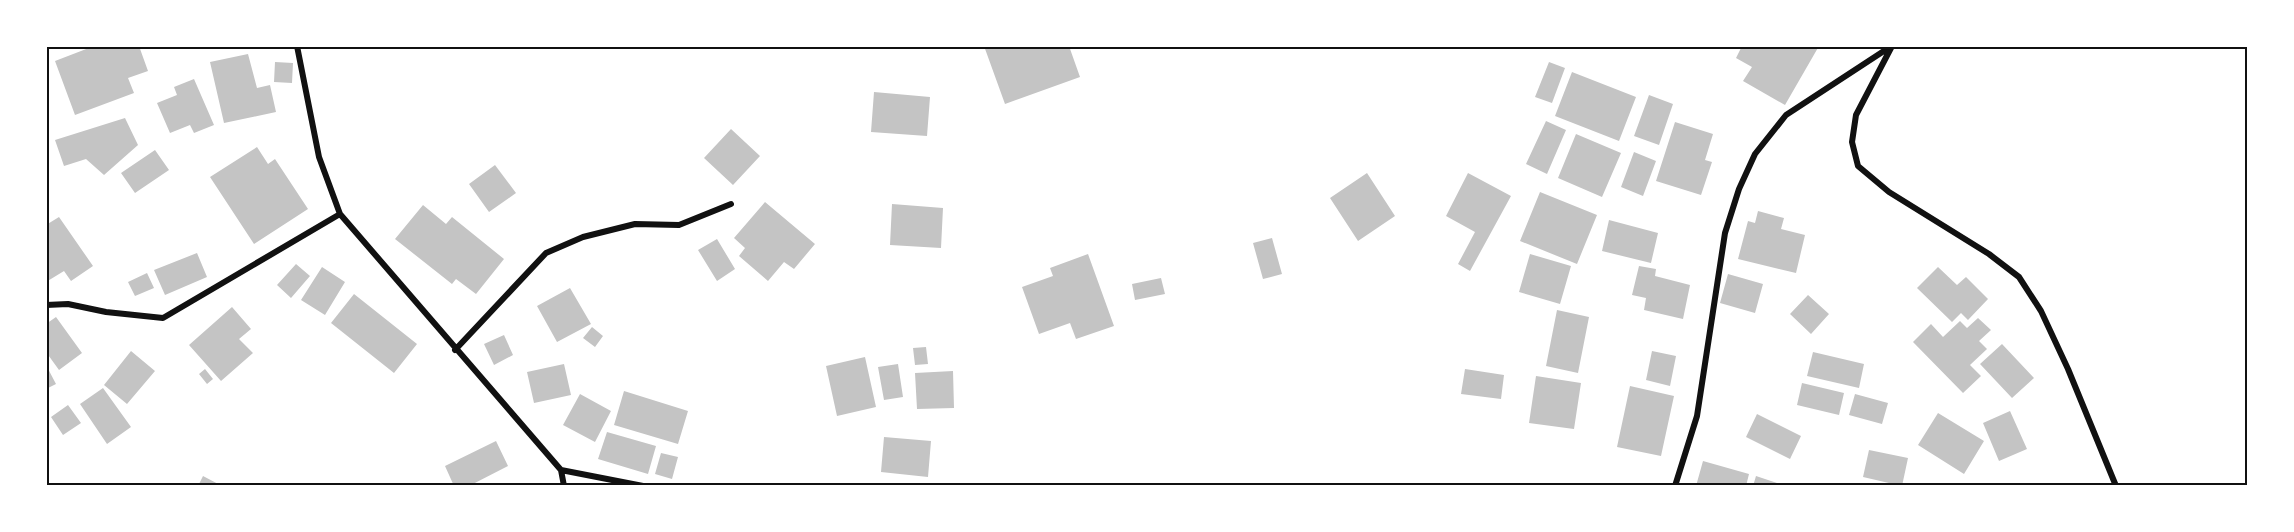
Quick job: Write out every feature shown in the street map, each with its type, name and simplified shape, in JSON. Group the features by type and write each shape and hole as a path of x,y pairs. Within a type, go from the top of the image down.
{"street":[{"path":"297,46 319,157 340,214 455,350 561,470 564,486"},
{"path":"1675,486 1696,416 1725,233 1739,189 1755,154 1786,115 1891,46"},
{"path":"1891,46 1857,116 1852,142 1858,166 1889,192 1989,254 2019,278 2042,311 2116,486"},
{"path":"455,350 546,253 583,237 635,224 679,225 731,204"},
{"path":"46,305 68,304 106,312 163,318 340,214"},
{"path":"561,470 643,486"}],"building":[{"path":"94,46 139,46 148,71 128,78 134,93 75,115 55,61"},
{"path":"984,46 1069,46 1080,77 1005,104"},
{"path":"1742,46 1819,46 1785,105 1743,81 1752,67 1736,58"},
{"path":"248,54 257,88 270,85 276,112 224,123 210,62"},
{"path":"275,62 293,63 292,83 274,82"},
{"path":"1549,62 1565,68 1552,103 1535,97"},
{"path":"1572,72 1636,97 1619,141 1555,116"},
{"path":"194,79 214,125 194,133 190,125 170,133 157,103 177,95 174,87"},
{"path":"874,92 930,97 927,136 871,132"},
{"path":"1649,95 1673,104 1659,145 1634,136"},
{"path":"125,118 138,145 104,175 86,159 64,166 55,140"},
{"path":"1546,121 1566,130 1547,174 1526,164"},
{"path":"1675,122 1713,134 1705,160 1712,162 1701,195 1656,181"},
{"path":"731,129 760,156 733,185 704,158"},
{"path":"1576,134 1621,153 1602,197 1558,178"},
{"path":"257,147 268,164 275,159 308,209 254,244 210,177"},
{"path":"155,150 169,170 135,193 121,173"},
{"path":"1634,152 1656,161 1643,196 1621,187"},
{"path":"495,165 516,193 489,212 469,184"},
{"path":"1367,173 1395,216 1358,241 1330,198"},
{"path":"1468,173 1511,196 1470,271 1458,264 1475,232 1446,216"},
{"path":"1540,192 1597,215 1577,264 1520,241"},
{"path":"765,202 815,244 794,269 784,262 768,281 739,256 745,248 734,238"},
{"path":"892,204 943,208 941,248 890,245"},
{"path":"423,205 446,224 452,217 504,259 476,294 456,279 452,284 395,239"},
{"path":"1758,211 1784,218 1781,229 1805,235 1796,273 1738,259 1748,221 1755,223"},
{"path":"59,217 93,266 71,281 64,271 46,282 46,225"},
{"path":"1609,220 1658,233 1651,263 1602,251"},
{"path":"1272,238 1282,274 1263,279 1253,243"},
{"path":"717,239 735,269 717,281 698,250"},
{"path":"197,253 207,277 165,295 154,270"},
{"path":"1088,254 1114,326 1076,339 1070,323 1039,334 1022,287 1053,276 1050,268"},
{"path":"1530,254 1571,266 1560,304 1519,292"},
{"path":"296,264 310,276 291,298 277,285"},
{"path":"1639,266 1656,269 1655,276 1690,285 1683,319 1644,310 1646,298 1632,295"},
{"path":"322,267 345,282 325,315 301,300"},
{"path":"1938,267 1957,285 1966,277 1988,299 1968,320 1961,313 1952,322 1917,288"},
{"path":"147,273 154,288 135,296 128,282"},
{"path":"1728,274 1763,284 1755,313 1720,303"},
{"path":"1161,278 1165,294 1135,300 1132,284"},
{"path":"570,288 591,324 557,342 537,306"},
{"path":"354,294 417,344 394,373 331,323"},
{"path":"1808,295 1829,314 1811,334 1790,314"},
{"path":"232,307 251,329 239,339 253,353 221,381 189,345"},
{"path":"1557,310 1589,317 1578,373 1546,366"},
{"path":"56,317 82,353 59,370 46,352 46,324"},
{"path":"1978,318 1991,330 1979,341 1987,349 1970,365 1981,376 1963,393 1913,342 1931,324 1943,337 1960,321 1967,328"},
{"path":"592,327 603,336 595,347 583,338"},
{"path":"504,335 513,355 494,365 484,344"},
{"path":"2002,344 2034,378 2012,398 1980,364"},
{"path":"926,347 928,364 915,365 913,348"},
{"path":"131,351 155,371 127,404 104,385"},
{"path":"1652,351 1676,356 1670,386 1646,380"},
{"path":"1813,352 1864,364 1859,388 1807,376"},
{"path":"865,357 876,407 837,416 826,366"},
{"path":"564,364 571,395 534,403 527,372"},
{"path":"898,364 903,397 884,400 878,367"},
{"path":"46,365 56,384 46,389"},
{"path":"205,369 213,379 207,384 199,374"},
{"path":"1465,369 1504,375 1501,399 1461,394"},
{"path":"953,371 954,408 917,409 915,373"},
{"path":"1536,376 1581,383 1574,429 1529,423"},
{"path":"1802,383 1844,393 1839,415 1797,405"},
{"path":"1630,386 1674,396 1661,456 1617,447"},
{"path":"103,388 131,427 107,444 80,404"},
{"path":"624,391 688,411 678,444 614,425"},
{"path":"580,394 611,411 595,442 563,425"},
{"path":"1855,394 1888,403 1882,424 1849,415"},
{"path":"68,405 81,423 63,435 51,417"},
{"path":"2010,411 2027,449 1999,461 1983,423"},
{"path":"1938,413 1984,441 1964,474 1918,445"},
{"path":"1757,414 1801,436 1790,459 1746,437"},
{"path":"607,432 656,446 648,474 598,459"},
{"path":"884,437 931,441 928,477 881,472"},
{"path":"496,441 508,466 469,486 454,486 445,466"},
{"path":"1869,450 1908,458 1902,486 1863,477"},
{"path":"661,453 678,457 672,479 655,474"},
{"path":"1703,461 1749,474 1746,486 1696,486"},
{"path":"203,476 222,486 198,486"},
{"path":"1756,476 1783,485 1783,486 1753,486"}]}
